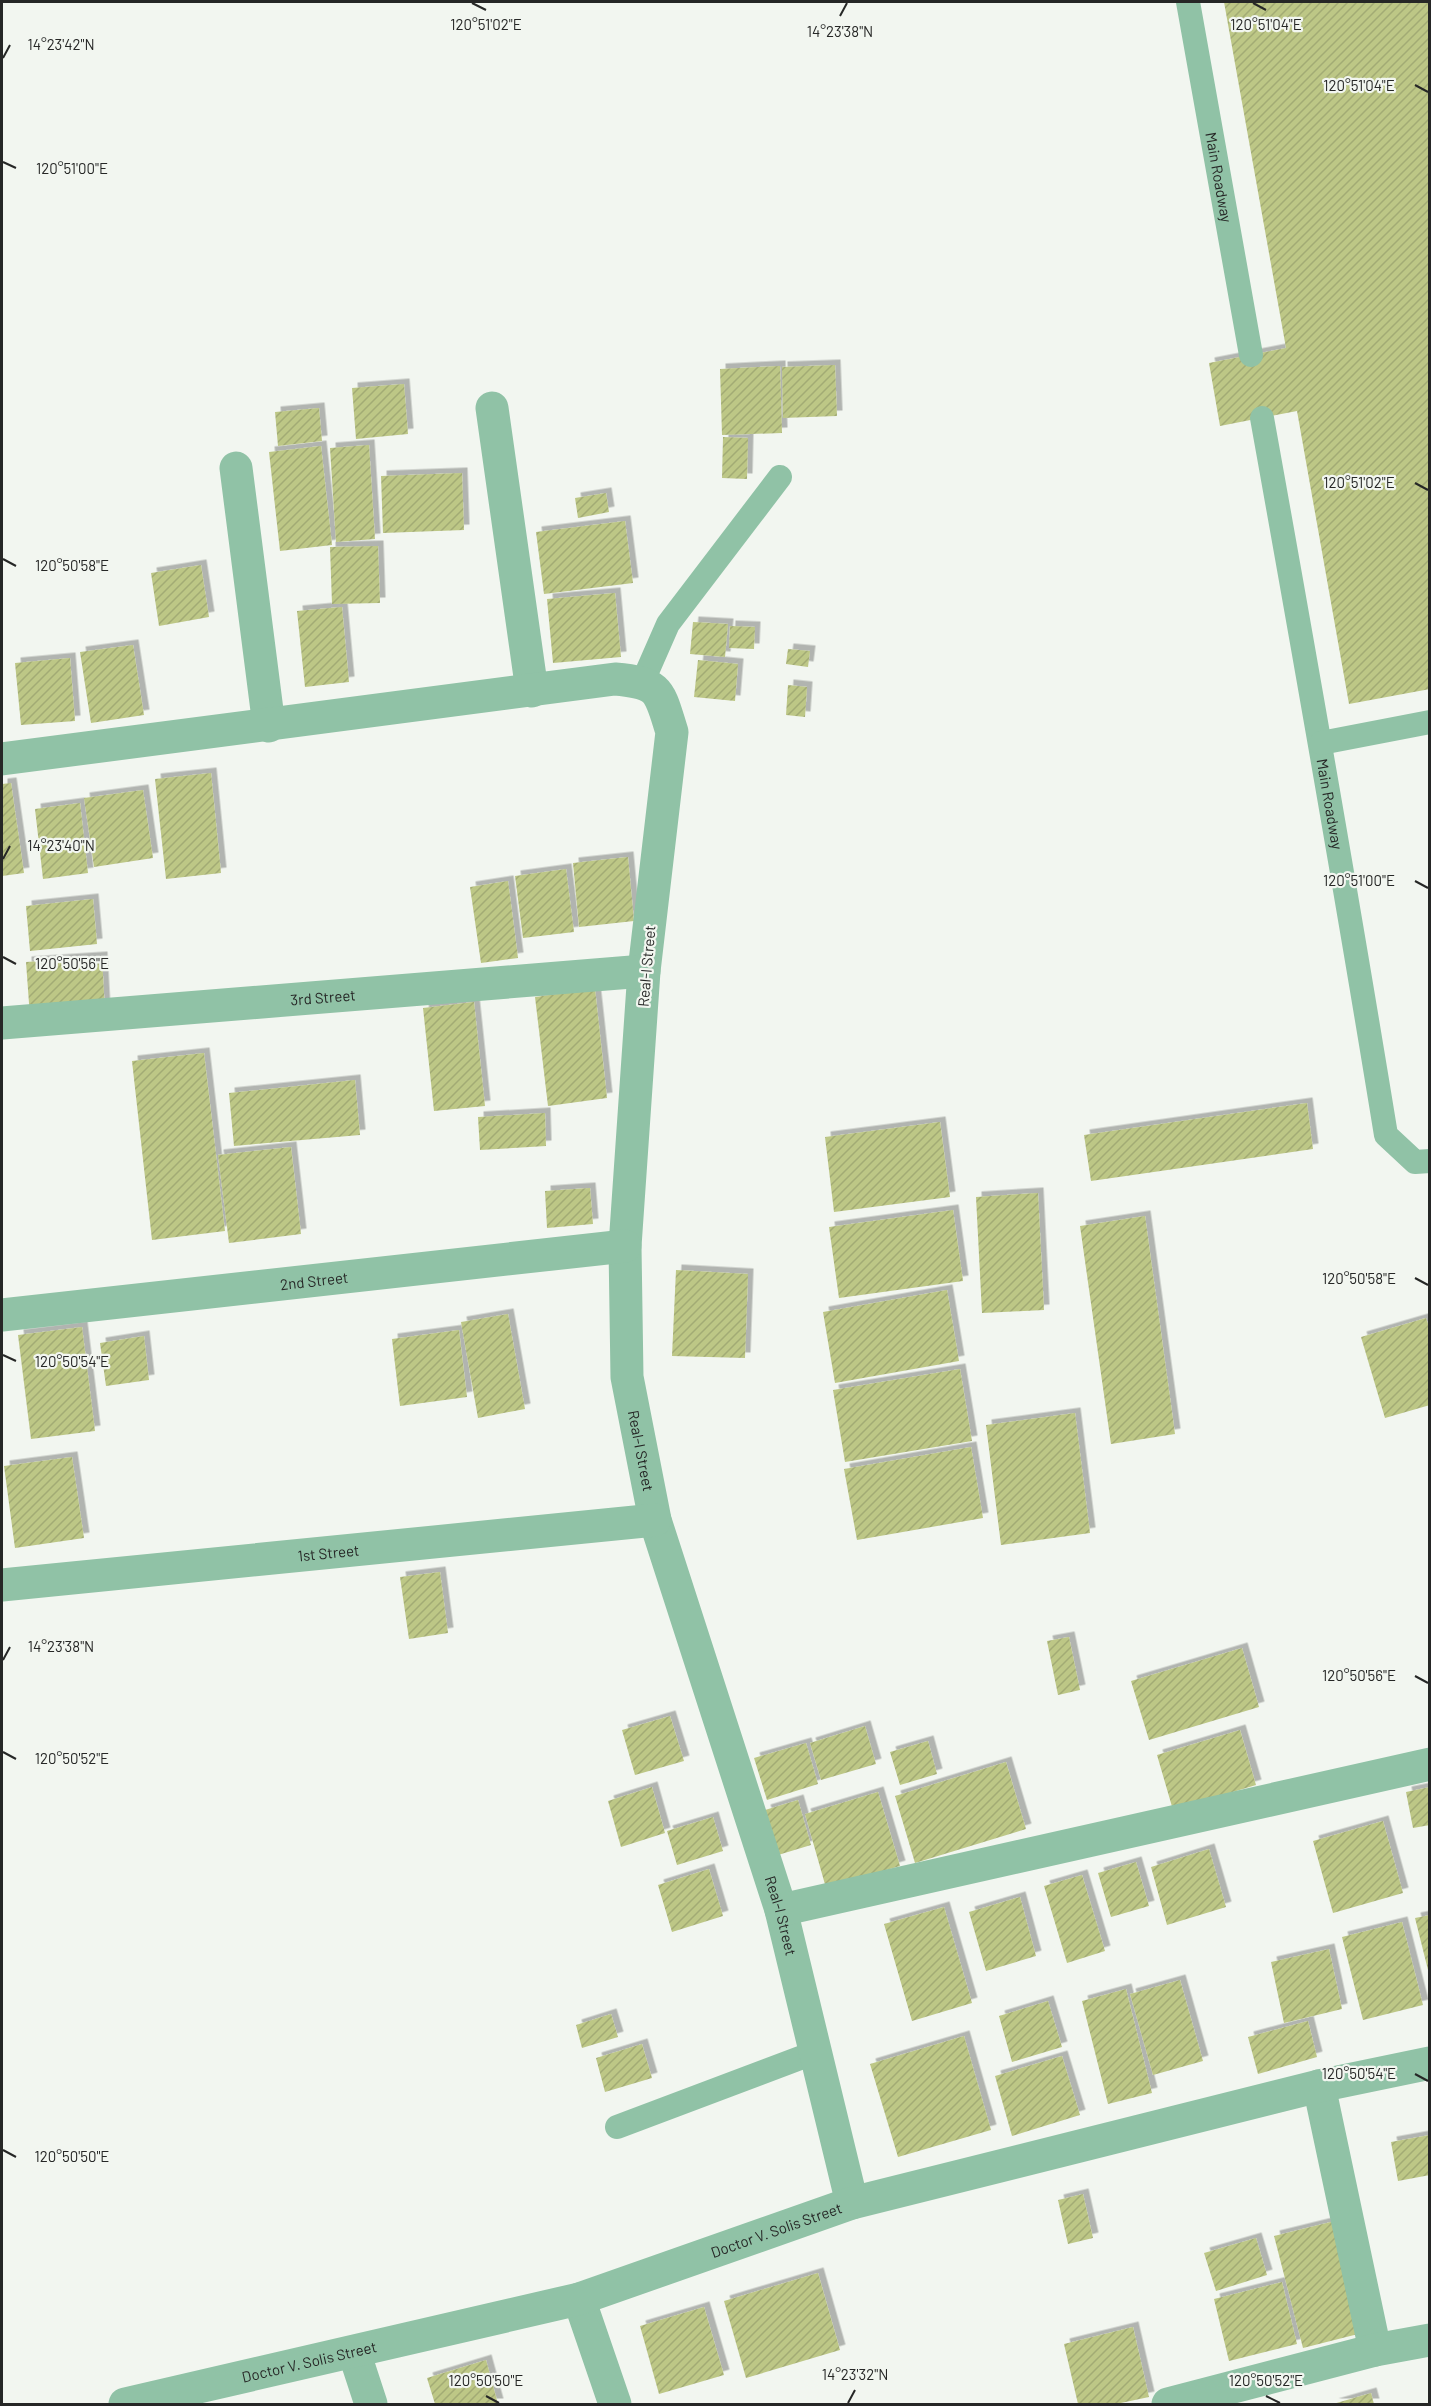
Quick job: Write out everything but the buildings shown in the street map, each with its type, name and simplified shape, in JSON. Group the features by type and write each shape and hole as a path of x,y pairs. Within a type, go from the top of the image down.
{"street":[{"path":"492,408 532,692"},
{"path":"236,468 269,726"},
{"path":"2,759 615,680 643,681"},
{"name":"Real-I Street","path":"643,681 661,696 672,732 644,971 625,1246 627,1377 655,1520 781,1910 852,2203"},
{"name":"3rd Street","path":"2,1023 644,971"},
{"name":"2nd Street","path":"2,1315 625,1246"},
{"name":"1st Street","path":"2,1585 655,1520"},
{"path":"781,1910 1430,1764"},
{"name":"Doctor V. Solis Street","path":"125,2404 579,2299 852,2203 1319,2086 1430,2063"},
{"path":"1319,2086 1375,2350"},
{"path":"579,2299 615,2404"},
{"path":"1168,2404 1375,2350 1430,2340"},
{"path":"354,2352 371,2404"}],"lane":[{"name":"Main Roadway","path":"1188,2 1251,355"},
{"name":"Main Roadway","path":"1262,418 1321,743 1328,799 1386,1135 1415,1162 1430,1161"},
{"path":"643,681 668,624 780,477"},
{"path":"1321,743 1430,722"},
{"path":"617,2127 816,2052"}]}
